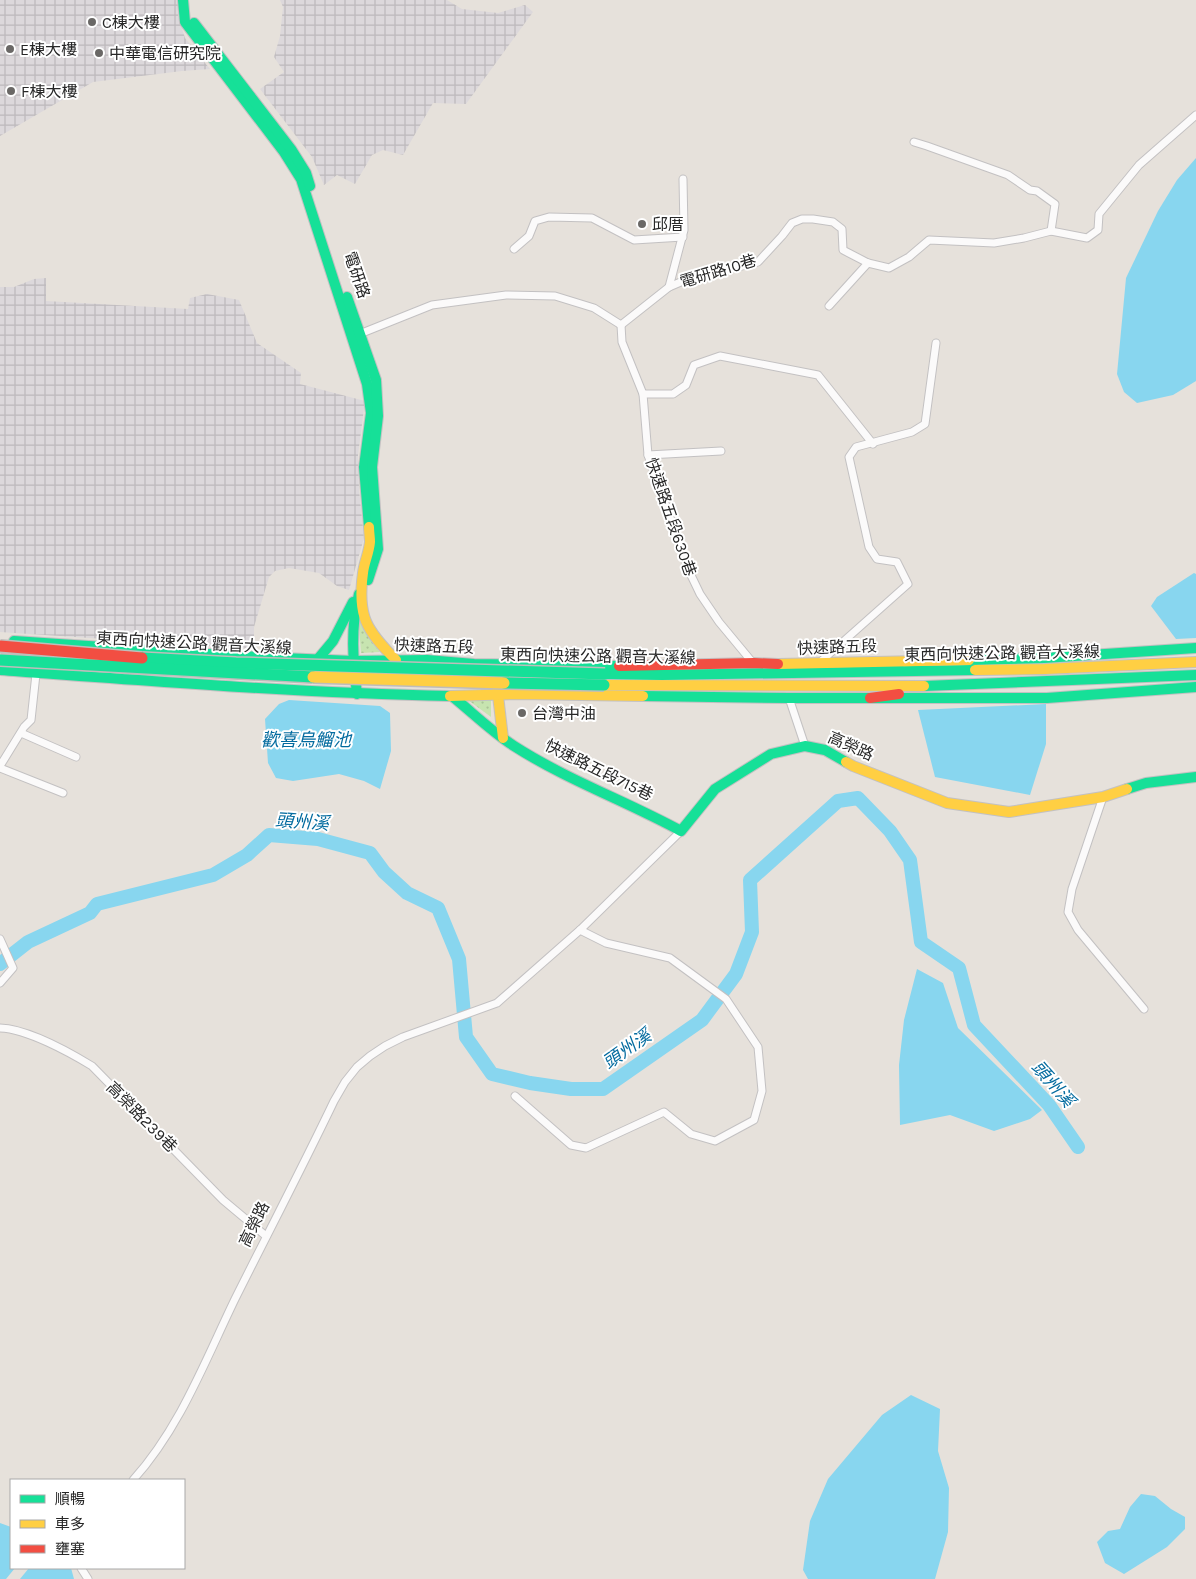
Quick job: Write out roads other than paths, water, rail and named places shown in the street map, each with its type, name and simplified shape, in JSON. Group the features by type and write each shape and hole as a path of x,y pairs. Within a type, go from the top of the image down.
{"main road":[{"name":"電研路","path":"183,0 186,22 284,152 301,179 356,335 376,380 378,416 372,467 378,549 354,614 353,661 357,694"},
{"name":"電研路","path":"189,0 191,20 291,148 306,173 356,335"},
{"name":"電研路","path":"362,589 364,619 377,641 396,660"},
{"path":"318,659 333,641 362,589"},
{"name":"快速路五段","path":"0,640 238,656 353,661 396,660 612,666 754,663 789,665 1044,658 1196,648"},
{"name":"東西向快速公路 觀音大溪線","path":"0,646 139,658 236,663 662,675 1045,670 1196,662"},
{"name":"東西向快速公路 觀音大溪線","path":"0,660 234,674 428,682 567,684 960,686 1196,675"},
{"path":"878,662 969,670"},
{"path":"495,664 503,738"},
{"path":"0,670 36,674 357,694 452,696 498,694 790,698 1047,698 1196,687"},
{"path":"870,698 960,686"},
{"name":"快速路五段715巷","path":"452,696 516,748 568,775 648,812 681,831"},
{"name":"高榮路","path":"681,831 715,789 771,754 805,746 825,750 853,766 947,803 1009,812 1103,796 1146,783 1196,777"}],"street":[{"name":"電研路10巷","path":"621,325 668,286 758,262 792,222 802,219 833,222 842,229 844,250 868,263 889,268 909,257 929,240 994,243 1050,231 1087,238 1098,230 1099,214 1139,165 1196,116"},
{"path":"914,142 1008,175 1030,190 1037,191 1055,204 1050,231"},
{"path":"668,286 683,237 683,179"},
{"path":"514,249 529,236 535,221 549,216 592,218 634,240 683,237"},
{"path":"829,306 868,263"},
{"path":"356,335 432,305 506,295 556,296 594,308 621,325"},
{"name":"快速路五段630巷","path":"621,325 622,342 643,394 648,455 689,571 700,594 719,622 754,663"},
{"path":"818,664 908,584 896,562 877,559 869,548 849,457 856,447 873,444 912,432 925,424 936,343"},
{"path":"643,394 673,394 686,385 694,365 720,356 818,375 873,444"},
{"path":"648,455 721,451"},
{"path":"36,674 31,720 20,733 0,767 63,793"},
{"path":"790,698 805,746"},
{"path":"20,733 76,757"},
{"path":"1103,796 1072,889 1068,912 1078,930 1144,1009"},
{"name":"高榮路","path":"134,1479 146,1466 184,1407 266,1236 334,1101 351,1075 370,1056 403,1037 496,1003 580,930 681,831"},
{"path":"516,1096 571,1145 586,1148 664,1112 691,1134 715,1141 754,1120 762,1091 758,1047 726,999 670,958 606,943 580,930"},
{"path":"0,939 13,968 0,983"},
{"name":"高榮路239巷","path":"0,1028 7,1028 34,1037 92,1066 223,1200 266,1236"}],"water":[{"path":"1196,158 1196,381 1173,395 1137,403 1124,392 1117,374 1126,278 1158,211 1177,180"},
{"path":"1194,573 1196,574 1196,638 1176,639 1151,606 1157,597"},
{"name":"歡喜烏鰡池","path":"289,700 380,706 390,713 391,751 380,789 364,781 339,774 293,781 276,778 268,763 265,719 279,704"},
{"path":"1046,704 1046,744 1030,795 935,777 918,710"},
{"path":"917,969 943,983 958,1028 1042,1110 1030,1119 994,1131 950,1115 900,1125 899,1065 904,1020"},
{"path":"911,1395 940,1409 938,1451 949,1488 948,1532 935,1579 808,1579 803,1570 810,1521 828,1479 882,1415"},
{"path":"1141,1494 1155,1496 1185,1517 1185,1529 1167,1547 1124,1574 1105,1563 1097,1542 1108,1531 1120,1529 1130,1507"},
{"path":"0,1523 10,1527 10,1569 14,1569 6,1579 0,1579"},
{"path":"28,1569 71,1569 74,1579 20,1579"}],"waterway":[{"name":"頭州溪","path":"0,964 28,942 90,913 97,904 213,875 247,855 269,835 318,839 370,853 384,872 407,893 438,908 459,959 466,1037 492,1074 530,1083 571,1089 603,1089 702,1020 736,974 752,932 750,880 838,801 858,798 890,831 910,860 921,942 959,968 974,1025 1049,1105 1078,1147"}],"place":[{"name":"C棟大樓","path":"92,22"},
{"name":"E棟大樓","path":"10,49"},
{"name":"中華電信研究院","path":"99,53"},
{"name":"F棟大樓","path":"11,91"},
{"name":"邱厝","path":"642,224"},
{"name":"台灣中油","path":"522,713"}]}
